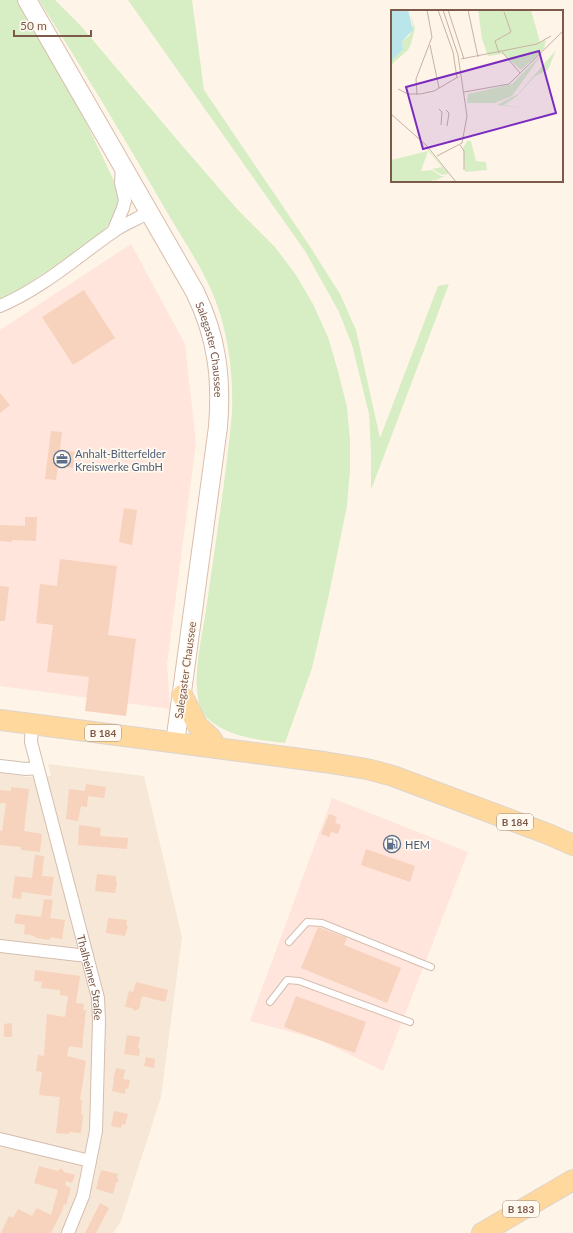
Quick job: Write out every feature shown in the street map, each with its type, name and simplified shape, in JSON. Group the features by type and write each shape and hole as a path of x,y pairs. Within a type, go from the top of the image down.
{"main road":[{"name":"Salegaster Chaussee","path":"27,0 185,273 202,306 214,342 219,373 220,396 218,428 175,743"},
{"path":"182,696 195,722 211,738 217,748"},
{"name":"B 184","path":"0,720 324,762 367,769 393,776 548,834 573,845"},
{"name":"B 183","path":"482,1233 573,1180"}],"street":[{"path":"112,233 124,208 125,200 121,183 122,166"},
{"path":"0,306 37,286 112,233 149,212"},
{"name":"Thalheimer Straße","path":"32,724 31,742 37,768 98,998 99,1021 96,1131 83,1196 68,1233"},
{"path":"0,766 26,769 37,768"},
{"path":"0,946 87,956"},
{"path":"0,1139 90,1161"}],"lane":[{"path":"289,942 307,922 322,923 431,967"},
{"path":"270,1002 287,980 298,981 410,1022"}],"shaded area":[{"path":"131,244 185,344 196,443 167,664 170,709 0,686 0,330"},
{"path":"48,764 144,776 182,937 161,1097 121,1221 113,1233 0,1233 0,773 28,777 51,776"},
{"path":"332,798 468,852 383,1071 320,1040 250,1021"}],"green space":[{"path":"0,0 17,0 72,93 116,185 118,201 114,217 96,237 31,282 0,299"},
{"path":"39,0 55,0 81,26 238,210 275,247 296,275 313,304 328,337 347,407 350,440 350,470 347,506 312,668 285,743 239,735 218,726 202,711 198,698 197,676 199,655 221,508 232,413 230,363 220,314 209,286 195,259 103,103"},
{"path":"128,0 192,0 204,90 309,245 340,294 356,330 380,438 438,286 449,284 371,490 369,414 352,345 339,312 305,251"}],"building":[{"path":"84,290 115,338 73,365 42,317"},
{"path":"0,393 10,405 0,413"},
{"path":"51,431 62,432 60,450 75,452 73,468 58,466 56,480 45,479"},
{"path":"124,508 137,510 132,545 119,542"},
{"path":"25,517 37,517 36,541 0,541 0,525 25,526"},
{"path":"60,559 117,566 108,635 136,639 126,716 85,711 89,677 47,672 53,625 36,623 40,584 57,586"},
{"path":"0,586 9,587 5,621 0,621"},
{"path":"86,784 106,787 104,798 88,796 87,807 81,806 78,821 66,819 69,789 85,791"},
{"path":"11,787 29,789 24,831 42,834 40,852 21,850 21,847 0,845 0,831 2,831 6,803 0,803 0,790 11,791"},
{"path":"329,814 337,817 335,823 341,825 338,834 331,832 329,837 321,834"},
{"path":"79,825 101,828 100,836 128,838 127,849 78,845"},
{"path":"366,849 415,866 410,882 361,865"},
{"path":"35,855 44,856 42,876 54,877 51,896 22,892 21,899 12,898 15,876 32,878"},
{"path":"97,874 116,876 117,882 115,893 95,891"},
{"path":"44,899 53,900 50,918 65,920 62,939 51,937 50,940 24,934 25,925 14,923 16,914 41,917"},
{"path":"108,918 127,920 126,925 128,926 125,936 106,933"},
{"path":"318,927 347,938 344,945 401,968 387,1003 301,968"},
{"path":"35,970 80,976 76,1003 84,1004 83,1010 86,1010 82,1048 69,1046 67,1056 86,1061 80,1100 82,1100 81,1114 83,1115 81,1133 56,1133 60,1097 39,1095 42,1072 36,1071 38,1055 44,1056 47,1014 65,1017 68,996 60,995 60,990 41,988 42,982 34,981"},
{"path":"136,982 168,990 165,1002 142,996 139,1009 134,1011 132,1008 125,1007 129,991 133,992"},
{"path":"296,996 366,1022 355,1053 284,1027"},
{"path":"12,1023 12,1037 4,1037 4,1024"},
{"path":"127,1035 140,1037 138,1048 140,1049 139,1056 124,1054"},
{"path":"146,1057 155,1059 154,1068 144,1066"},
{"path":"116,1068 125,1070 123,1079 130,1080 125,1094 112,1091"},
{"path":"114,1111 128,1114 125,1125 122,1124 121,1128 111,1126"},
{"path":"39,1166 58,1171 61,1168 64,1172 75,1175 72,1183 66,1181 65,1185 71,1188 66,1205 64,1204 51,1233 1,1233 9,1216 13,1218 18,1209 32,1216 37,1208 51,1215 58,1190 34,1183"},
{"path":"101,1170 118,1174 117,1177 119,1181 116,1183 113,1194 96,1189"},
{"path":"100,1203 109,1208 96,1233 85,1233"}],"place":[{"name":"Anhalt-Bitterfelder Kreiswerke GmbH","path":"62,459"},
{"name":"HEM","path":"392,844"}]}
